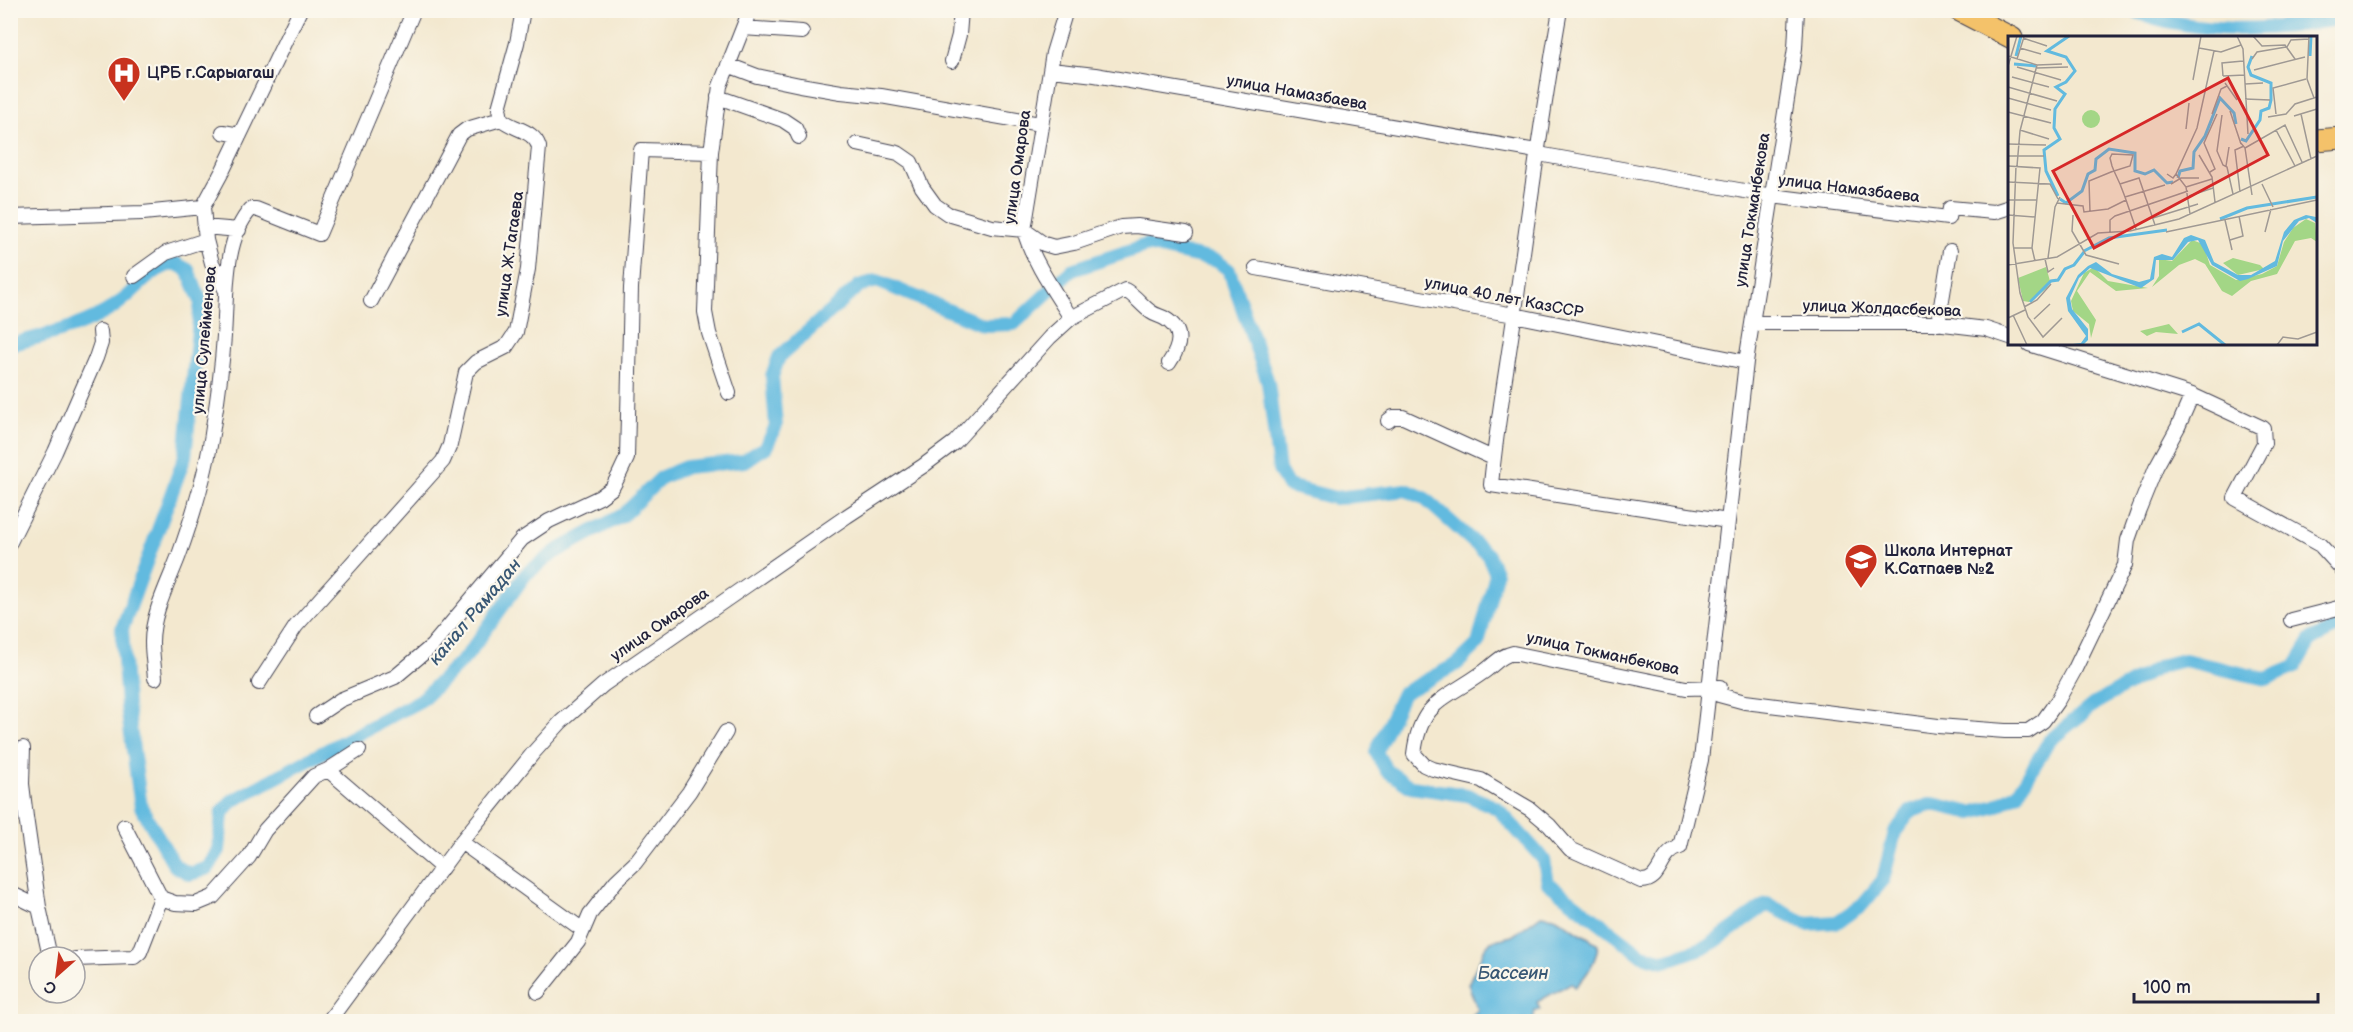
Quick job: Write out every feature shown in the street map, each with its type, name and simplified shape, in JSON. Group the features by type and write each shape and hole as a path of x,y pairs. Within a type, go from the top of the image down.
{"main road":[{"path":"1958,10 2008,36"},
{"path":"2317,140 2343,138"}],"street":[{"path":"225,290 212,263 205,233 203,207 300,10"},
{"name":"улица Сулейменова","path":"155,678 152,640 156,615 199,494 213,429 224,337 225,290 229,260 239,230 247,213 251,209 256,209 319,234 414,10"},
{"path":"371,302 453,143 467,129 501,119 499,108 517,43 523,10"},
{"path":"729,393 709,333 705,312 711,152 720,86 750,10"},
{"path":"952,61 959,35 961,10"},
{"name":"улица Омарова","path":"1066,10 1053,53 1024,230 1027,241 1048,281 1071,318"},
{"path":"1560,10 1536,151 1533,187 1520,255 1491,485 1728,521"},
{"name":"улица Токманбекова","path":"1715,687 1686,688 1513,653 1505,654 1484,672 1443,696 1429,711 1415,743 1414,754 1424,765 1433,769 1481,780 1549,825 1570,849 1641,881 1654,878 1669,852 1680,846 1701,760 1715,687 1728,521 1746,362 1795,48 1797,10"},
{"path":"743,28 802,33"},
{"path":"728,65 757,76 841,93 882,96 1040,124"},
{"name":"улица Намазбаева","path":"1051,70 1095,75 1536,151 1544,155 1772,196 1948,218 1950,208 1994,212 2008,208"},
{"path":"718,96 783,120 795,128 799,137"},
{"name":"улица Ж.Тагаева","path":"259,683 296,626 443,461 450,445 466,372 476,362 506,347 516,332 528,269 539,147 532,135 501,119"},
{"path":"223,132 240,135"},
{"path":"857,144 898,153 911,162 922,187 935,205 948,214 992,227 1024,230 1044,244 1054,247 1074,243 1120,227 1137,226 1186,233"},
{"path":"316,716 340,700 395,677 432,646 522,539 549,521 600,497 612,488 627,458 630,288 641,150 711,152"},
{"path":"10,217 143,213 203,207"},
{"path":"134,276 166,253 205,233 239,230"},
{"path":"1938,324 1950,251"},
{"name":"улица 40 лет КазССР","path":"1256,268 1514,315 1746,362"},
{"name":"улица Омарова","path":"328,1022 461,842 561,722 603,685 923,466 955,441 1050,337 1071,318 1125,290 1154,315 1168,321 1176,330 1179,347 1169,363"},
{"name":"улица Жолдасбекова","path":"1753,323 1938,324 1986,329 2008,336"},
{"path":"10,542 55,452 96,358 101,343 100,331"},
{"path":"2032,345 2192,395 2263,428 2264,443 2235,498 2320,545 2343,569"},
{"name":"улица Токманбекова","path":"1715,687 1719,695 1745,702 1938,726 2028,731 2043,721 2051,711 2084,651 2125,565 2128,540 2156,467 2178,428 2192,395"},
{"path":"1388,421 1393,417 1403,417 1493,458"},
{"path":"2291,620 2343,607"},
{"path":"538,992 578,942 590,914 616,881 635,863 690,792 726,732"},
{"path":"22,748 22,784 39,907 47,945"},
{"path":"124,826 161,898 175,903 196,904 213,897 249,857 265,830 314,776 328,770 359,750"},
{"path":"328,770 442,868"},
{"path":"461,842 583,930"},
{"path":"10,893 39,907"},
{"path":"87,959 134,957 141,952 161,898"}],"water":[{"name":"Бассеин","path":"1541,915 1555,917 1598,944 1596,956 1584,978 1575,987 1571,983 1537,1002 1540,1010 1535,1010 1533,1021 1466,1021 1478,1010 1468,984 1485,948 1491,941 1512,936"}],"waterway":[{"path":"2131,10 2183,24 2236,29 2289,26 2342,18"},
{"name":"канал Рамадан","path":"10,345 91,320 123,300 157,270 175,263 188,270 201,302 185,456 122,629 127,706 141,807 175,866 190,874 208,868 219,850 222,813 232,801 421,700 466,657 526,574 555,552 623,515 662,477 686,467 744,461 766,447 776,426 772,376 779,357 859,286 877,281 984,325 1014,324 1072,270 1147,245 1217,261 1229,270 1268,382 1279,470 1288,486 1335,498 1406,490 1424,498 1488,555 1496,574 1478,644 1457,664 1403,693 1376,752 1386,770 1411,787 1467,795 1497,808 1544,860 1548,883 1642,955 1665,961 1710,945 1767,904 1807,924 1837,922 1863,904 1883,880 1895,832 1911,811 1933,804 1972,813 1996,806 2018,793 2049,741 2094,704 2163,665 2184,660 2266,679 2295,667 2311,640 2335,628 2342,628"}],"place":[{"name":"ЦРБ г.Сарыагаш","path":"124,102"},
{"name":"Школа Интернат К.Сатпаев №2","path":"1861,589"}]}
